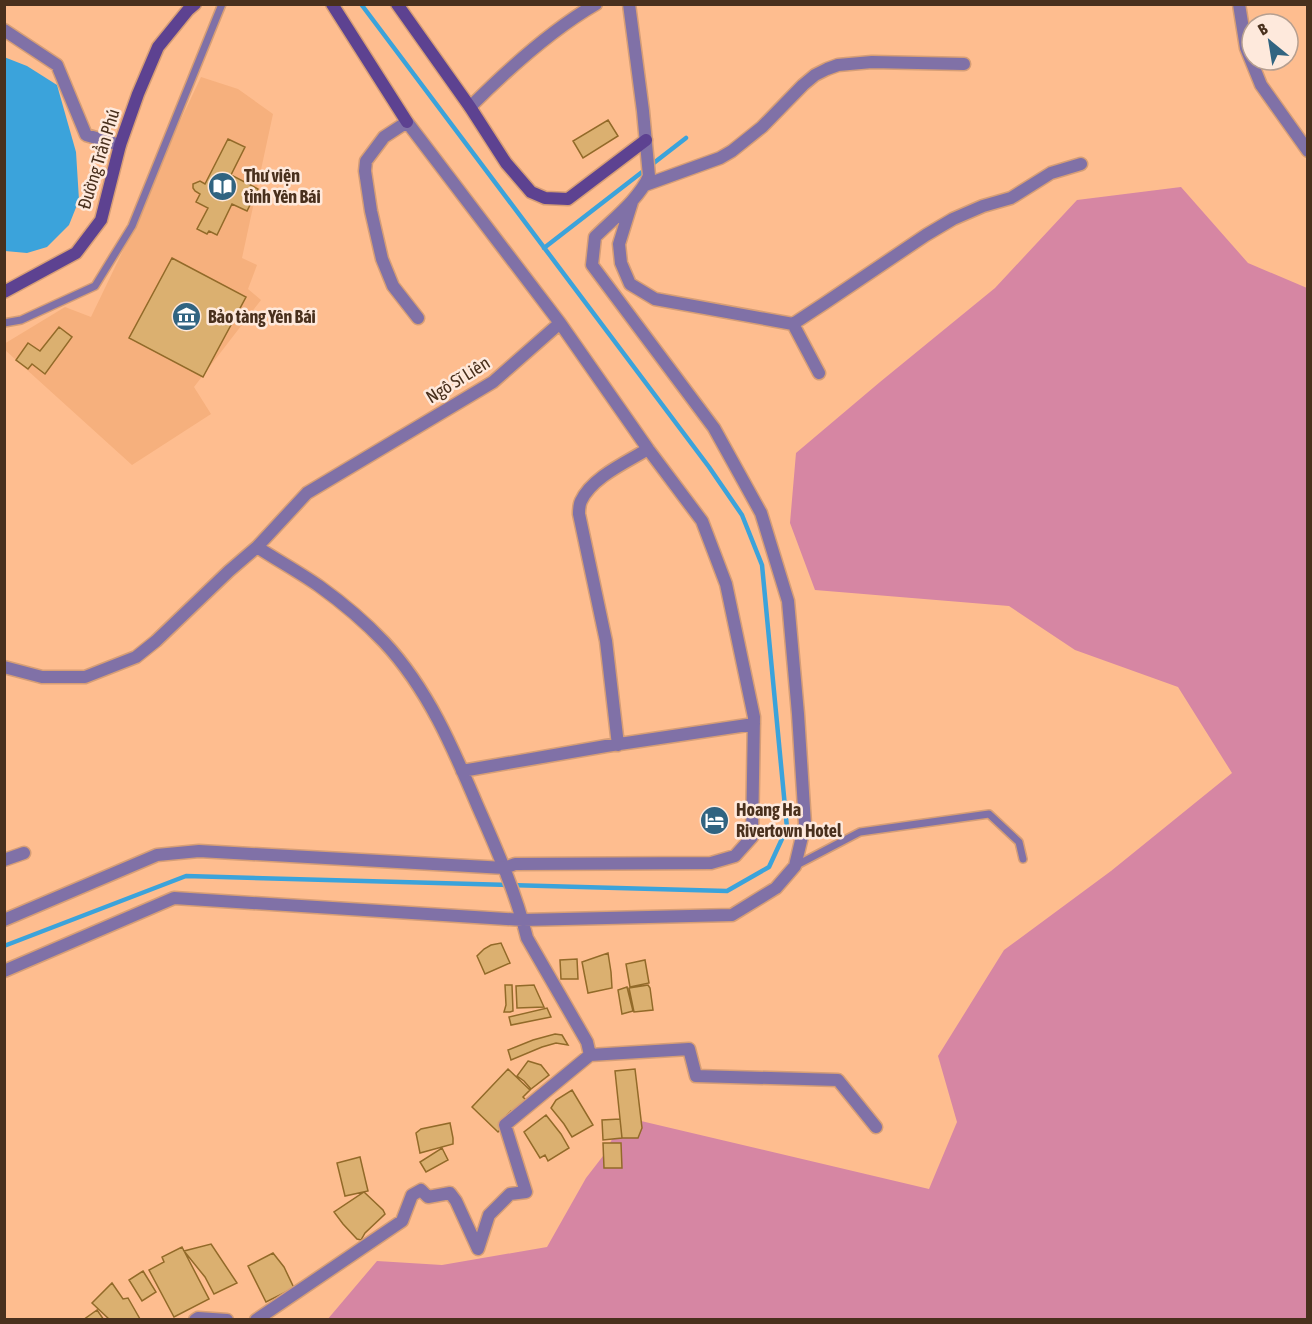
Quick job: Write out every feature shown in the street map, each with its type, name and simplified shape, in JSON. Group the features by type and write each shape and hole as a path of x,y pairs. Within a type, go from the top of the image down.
{"street":[{"name":"Đường Trần Phú","path":"4,292 76,253 100,220 120,145 158,47 195,4"},
{"path":"4,920 157,855 199,851 506,871 515,864 711,863 735,856 752,837 754,717 726,584 702,521 648,449 560,323 407,122 332,4"},
{"path":"397,4 470,106 506,163 531,192 545,198 568,199 646,145"},
{"path":"470,106 502,76 576,16 596,4"},
{"path":"629,4 646,145 647,181"},
{"path":"1239,4 1246,48 1261,85 1308,151"},
{"path":"4,30 57,65 86,135 120,145"},
{"path":"4,971 174,898 521,915 732,915 776,888 795,866 805,824 789,601 760,513 714,428 592,265 595,237 632,201 647,181 720,158 732,151 762,127 814,75 838,65 872,62 964,64"},
{"path":"407,122 384,137 366,161 365,171 382,259 393,286 418,318"},
{"path":"632,201 619,244 621,263 630,284 655,299 793,324 953,219 983,206 1011,198 1051,173 1081,164"},
{"name":"Ngô Sĩ Liên","path":"4,667 42,677 85,677 136,657 257,548 307,493 493,382 560,323"},
{"path":"793,324 819,373"},
{"path":"618,745 606,641 579,514 581,502 591,487 601,478 648,449"},
{"path":"257,548 318,585 382,640 405,665 441,724 506,871 527,939 588,1042 590,1055"},
{"path":"462,771 754,724"},
{"path":"4,860 24,853"},
{"path":"256,1320 402,1221 412,1195 421,1190 428,1197 450,1193 478,1249 489,1215 510,1194 526,1192 506,1125 590,1055 689,1049 696,1076 838,1080 876,1127"},
{"path":"195,1320 198,1318 227,1320"}],"lane":[{"path":"4,323 21,320 95,286 132,226 222,4"},
{"path":"795,866 860,832 989,814 1019,842 1023,858"}],"shaded area":[{"path":"201,77 238,89 273,114 242,258 257,265 248,289 261,300 194,387 211,414 132,465 5,350 4,344 65,307 91,317 141,213 163,157"},
{"path":"1181,187 1248,263 1307,288 1307,1319 327,1320 377,1261 442,1265 547,1247 586,1178 603,1156 624,1117 929,1189 957,1122 938,1056 1004,950 1111,871 1232,773 1178,687 1075,650 1009,606 815,590 790,523 796,453 995,288 1077,200"}],"water":[{"path":"4,57 27,66 57,85 76,152 79,200 69,225 47,247 27,253 5,251"}],"building":[{"path":"608,120 618,136 583,158 573,141"},
{"name":"Thư viện tỉnh Yên Bái","path":"228,139 245,147 231,175 258,189 247,211 232,204 217,235 209,231 207,234 197,229 208,208 196,202 200,194 195,191 193,184 200,181 205,184"},
{"name":"Bảo tàng Yên Bái","path":"172,258 246,297 203,377 129,338"},
{"path":"59,327 72,337 45,374 32,364 28,369 16,360 28,343 40,351"},
{"path":"501,943 510,963 485,974 477,956 491,945"},
{"path":"608,953 612,988 588,993 582,962"},
{"path":"577,959 578,979 561,979 560,960"},
{"path":"645,960 649,983 630,987 626,964"},
{"path":"505,985 512,985 513,1011 510,1012 504,1012"},
{"path":"534,985 544,1007 517,1008 516,986"},
{"path":"648,985 653,1010 634,1012 629,988"},
{"path":"627,987 633,1011 622,1014 618,990"},
{"path":"547,1008 551,1017 511,1025 509,1017"},
{"path":"555,1034 562,1035 568,1045 556,1043 511,1060 508,1050"},
{"path":"528,1061 541,1065 549,1075 531,1089 517,1076"},
{"path":"508,1069 530,1090 523,1097 528,1102 516,1115 511,1111 507,1115 511,1119 498,1132 472,1107"},
{"path":"635,1069 642,1128 638,1138 622,1138 615,1071"},
{"path":"572,1090 593,1125 572,1137 551,1108 556,1100"},
{"path":"546,1115 569,1148 548,1161 545,1155 540,1158 524,1132"},
{"path":"620,1119 622,1138 603,1140 602,1120"},
{"path":"450,1123 453,1144 420,1153 416,1133 421,1129"},
{"path":"603,1143 621,1143 622,1168 604,1168"},
{"path":"442,1148 448,1160 426,1172 420,1162"},
{"path":"360,1157 368,1191 345,1196 337,1163"},
{"path":"364,1192 385,1214 365,1233 361,1240 357,1239 334,1212"},
{"path":"211,1244 237,1283 214,1294 205,1277 184,1251"},
{"path":"182,1247 209,1299 174,1317 149,1270 164,1262 162,1257"},
{"path":"273,1253 284,1267 294,1288 266,1302 248,1266"},
{"path":"143,1271 156,1292 142,1301 129,1280"},
{"path":"112,1283 123,1299 128,1298 140,1319 110,1320 92,1303"},
{"path":"97,1310 104,1320 83,1320"}],"waterway":[{"path":"4,946 186,876 727,891 769,867 787,828 762,565 742,515 709,467 361,4"},
{"path":"544,248 686,138"}],"place":[{"name":"Thư viện tỉnh Yên Bái","path":"223,186"},
{"name":"Bảo tàng Yên Bái","path":"187,317"},
{"name":"Hoang Ha Rivertown Hotel","path":"715,820"}]}
